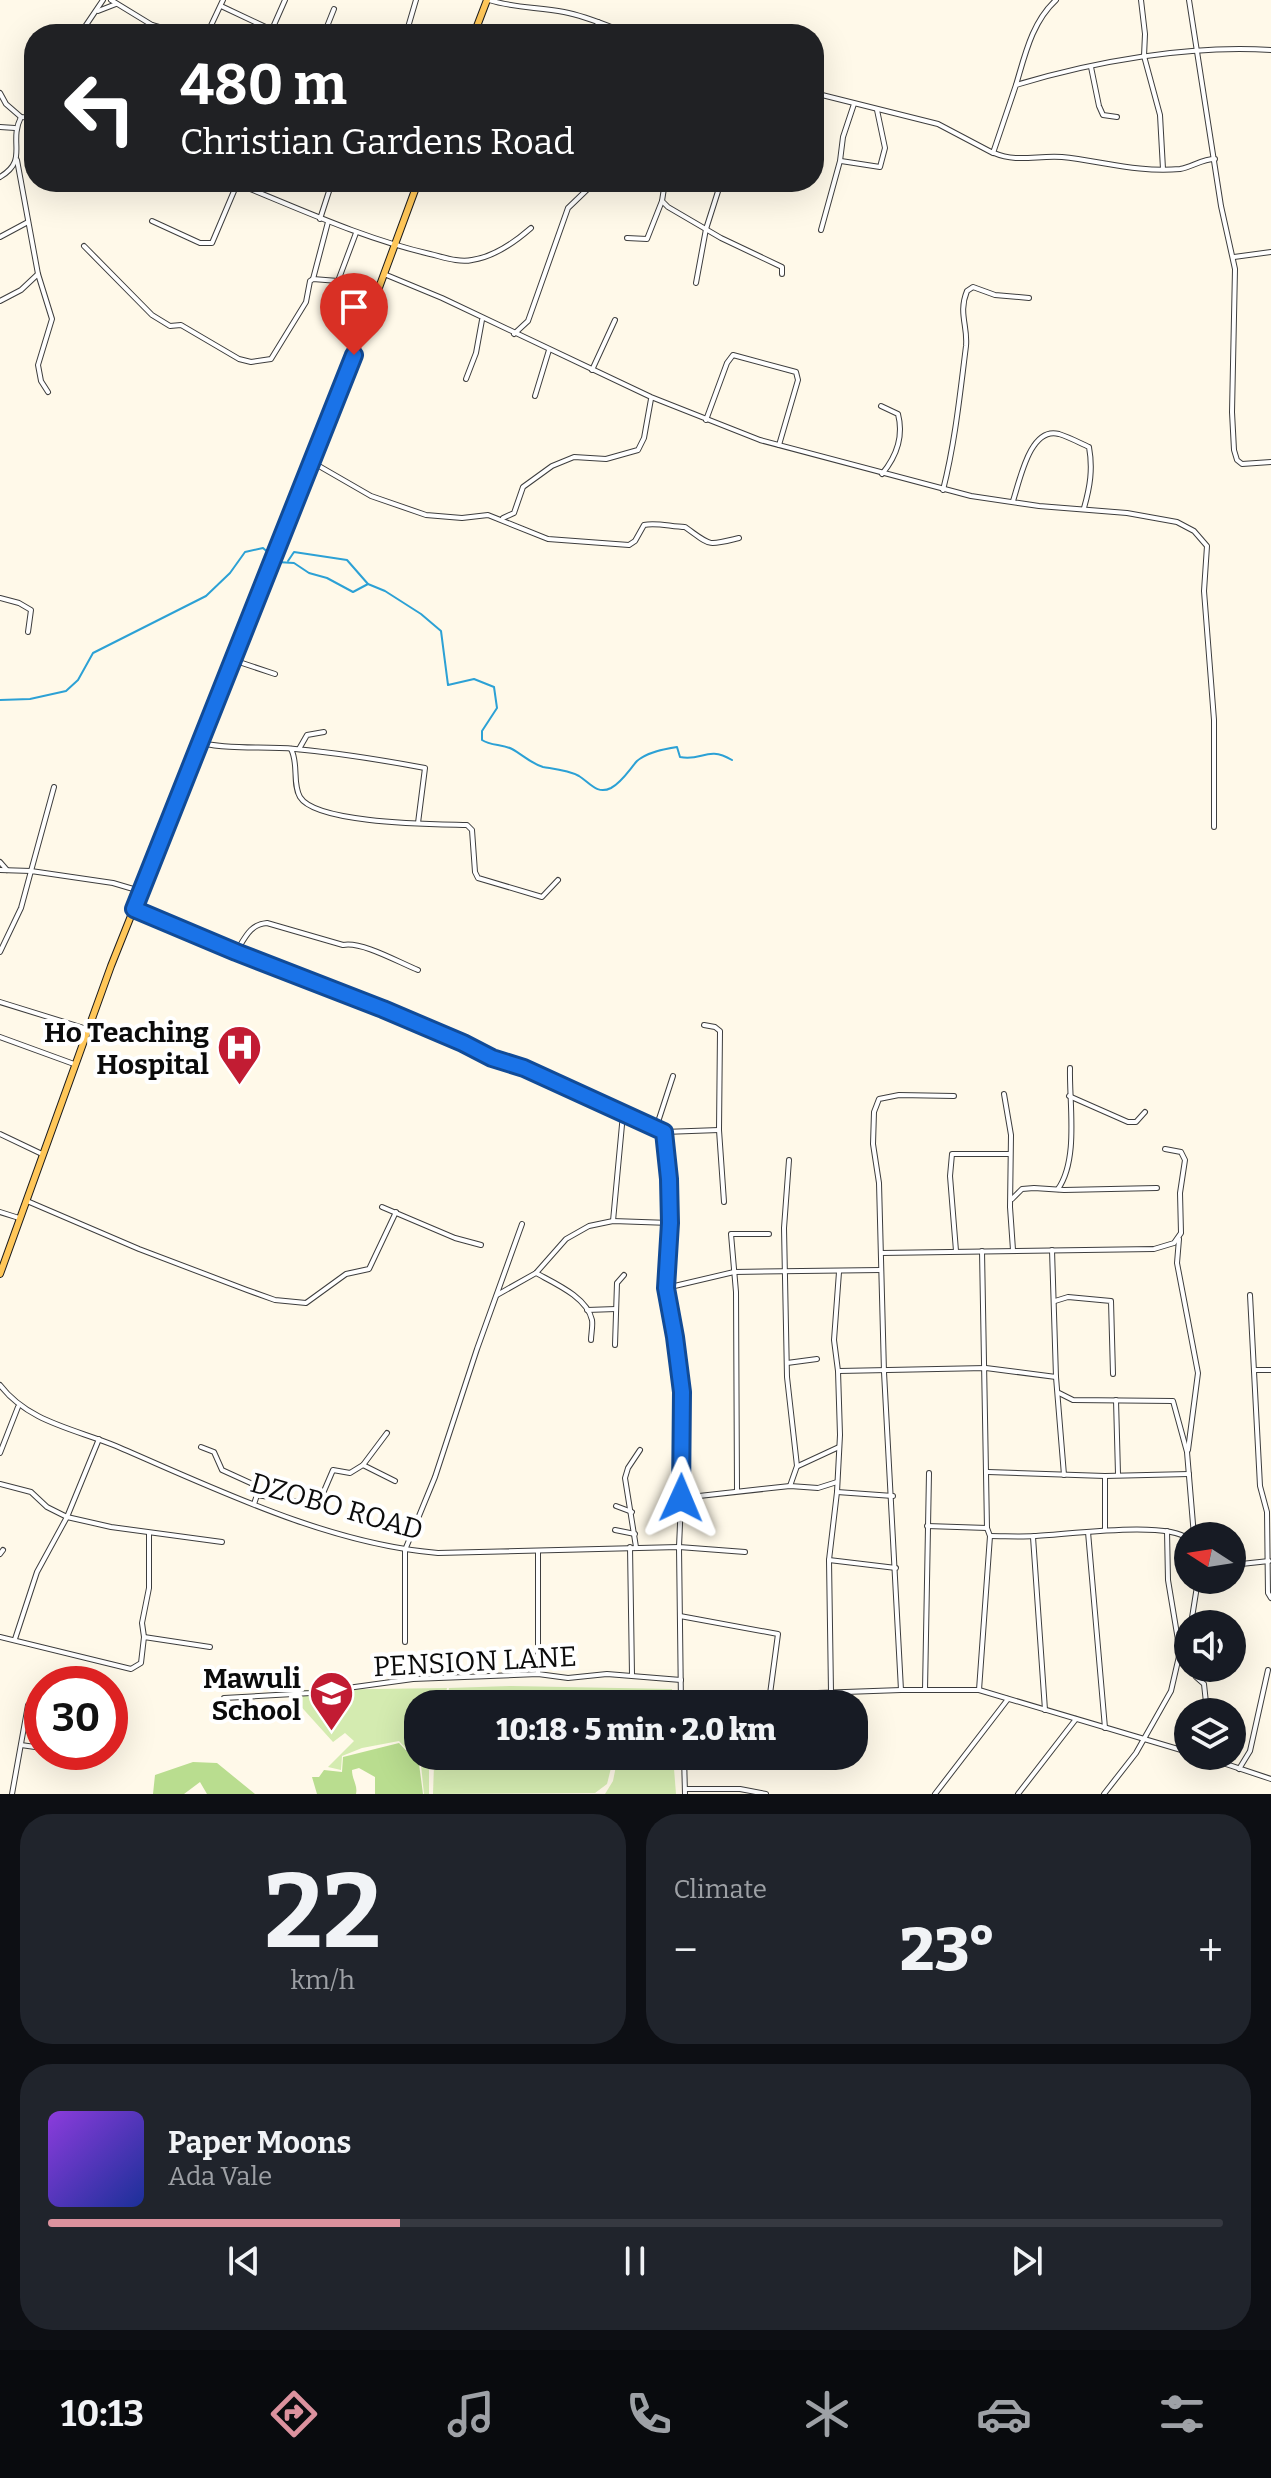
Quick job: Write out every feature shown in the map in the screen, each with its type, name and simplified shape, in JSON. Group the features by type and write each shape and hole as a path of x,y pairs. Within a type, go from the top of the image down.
{"main road":[{"path":"478,24 488,0"},
{"path":"0,1273 87,1029 312,462 414,192"}],"street":[{"path":"87,24 103,0"},
{"path":"111,0 150,24"},
{"path":"274,24 285,0"},
{"path":"409,24 416,0"},
{"path":"488,0 512,7 561,11 603,24"},
{"path":"993,153 1029,42 1042,16 1056,0"},
{"path":"1141,0 1144,56 1160,115 1163,169"},
{"path":"1189,0 1221,206 1235,269 1234,450 1242,464 1271,462"},
{"path":"212,24 222,3 257,24"},
{"path":"96,12 117,4"},
{"path":"328,24 334,9"},
{"path":"1016,85 1144,56 1271,50"},
{"path":"1091,67 1103,115 1117,117"},
{"path":"0,93 6,104 24,117"},
{"path":"824,96 938,124 1005,158 1058,157 1125,168 1163,169 1182,169 1205,159 1215,159"},
{"path":"821,230 854,104"},
{"path":"840,161 880,167 885,148 877,110"},
{"path":"21,117 15,128 17,160 38,274 52,319 38,365 41,381 48,392"},
{"path":"0,127 15,128"},
{"path":"0,177 11,170 17,160"},
{"path":"152,221 200,243 212,243 232,192"},
{"path":"256,192 393,245 470,261 503,248 531,228"},
{"path":"320,219 329,192"},
{"path":"514,334 528,321 568,208 585,192"},
{"path":"627,238 647,239 663,192"},
{"path":"696,283 706,229 718,192"},
{"path":"662,201 682,216 782,267 782,274"},
{"path":"0,237 28,222"},
{"path":"84,246 152,315 170,326 181,325 239,359 251,362 271,359 306,302 328,222"},
{"path":"338,281 356,233"},
{"path":"1233,257 1271,252"},
{"path":"0,301 21,290 38,274"},
{"path":"384,274 442,298 651,397 779,445 943,490 1013,502 1084,508 1177,522 1194,531 1207,546 1204,591 1214,720 1214,827"},
{"path":"313,279 378,290"},
{"path":"943,490 954,439 966,344 962,324 965,295 973,287 995,295 1029,298"},
{"path":"466,379 476,353 482,319"},
{"path":"592,370 615,320"},
{"path":"535,396 549,350"},
{"path":"706,420 727,363 733,355 796,372 798,380 779,445"},
{"path":"501,520 514,513 523,487 552,466 574,457 606,459 638,450 644,438 651,397"},
{"path":"881,406 898,414 900,422 898,449 894,460 882,474"},
{"path":"1013,502 1026,459 1039,437 1047,433 1059,434 1089,447 1092,462 1084,508"},
{"path":"312,462 350,486 408,511 446,517 488,515 548,539 625,545 631,544 644,525 649,524 685,527 702,542 709,544 739,538"},
{"path":"0,598 31,610 28,632"},
{"path":"233,660 275,674"},
{"path":"299,750 307,735 324,732"},
{"path":"200,743 239,748 291,749 425,768 418,823"},
{"path":"291,749 296,761 298,793 306,803 378,822 471,826 475,872 483,882 542,897 558,880"},
{"path":"0,952 21,908 54,787"},
{"path":"0,862 7,870"},
{"path":"0,870 31,871 113,883 140,891"},
{"path":"134,909 383,1009 492,1058 524,1068 664,1132 719,1130"},
{"path":"236,952 250,929 267,923 343,945 350,943 363,947 418,970"},
{"path":"0,1002 87,1029"},
{"path":"704,1025 720,1031 719,1130 724,1202"},
{"path":"0,1037 74,1064"},
{"path":"1058,1189 1064,1180 1071,1151 1070,1068"},
{"path":"656,1128 673,1076"},
{"path":"1004,1094 1011,1135 1013,1250"},
{"path":"901,1690 884,1372 879,1183 873,1144 874,1112 879,1099 899,1095 954,1096"},
{"path":"1069,1096 1128,1122 1136,1122 1145,1112"},
{"path":"613,1221 623,1114"},
{"path":"664,1132 670,1223 666,1288 682,1392 679,1547 681,1690"},
{"path":"0,1134 42,1154"},
{"path":"1165,1149 1181,1152 1185,1160 1180,1193 1177,1263 1198,1373 1187,1452"},
{"path":"956,1251 950,1176 952,1154 1010,1154"},
{"path":"789,1160 784,1228 787,1363 797,1466 790,1486"},
{"path":"1012,1199 1022,1189 1157,1188"},
{"path":"26,1200 139,1249 247,1290 275,1300 306,1303 346,1274 369,1269 396,1212"},
{"path":"382,1207 455,1238 481,1245"},
{"path":"0,1212 19,1218"},
{"path":"497,1295 536,1273 580,1229 598,1222 613,1221 670,1223"},
{"path":"405,1642 405,1550 435,1477 522,1224"},
{"path":"737,1490 731,1234 769,1234"},
{"path":"881,1253 1154,1249 1179,1239"},
{"path":"1052,1250 1056,1377 1064,1475"},
{"path":"979,1690 990,1536 987,1528 982,1251"},
{"path":"666,1288 734,1272 881,1270"},
{"path":"831,1690 829,1560 838,1482 838,1371 834,1340 839,1272"},
{"path":"536,1273 566,1290 587,1310 592,1320 591,1340"},
{"path":"615,1345 618,1281 624,1275"},
{"path":"1250,1295 1260,1486 1269,1512 1268,1593 1271,1598"},
{"path":"1055,1301 1068,1297 1111,1301 1113,1374"},
{"path":"587,1310 616,1309"},
{"path":"787,1363 817,1359"},
{"path":"838,1371 986,1368 1056,1377"},
{"path":"1254,1370 1271,1370"},
{"name":"DZOBO ROAD","path":"0,1385 19,1406 55,1424 99,1439 226,1496 405,1550 438,1553 679,1547 745,1552"},
{"path":"1059,1393 1073,1400 1173,1401 1187,1452 1193,1522"},
{"path":"1116,1400 1118,1475"},
{"path":"0,1453 19,1406"},
{"path":"257,1495 318,1505 333,1470 350,1473 363,1465 387,1433"},
{"path":"15,1640 37,1572 67,1517 99,1439"},
{"path":"201,1447 214,1452 222,1470 255,1485 257,1495 254,1504"},
{"path":"797,1466 839,1447"},
{"path":"632,1675 635,1534 625,1478 640,1450"},
{"path":"363,1465 395,1481"},
{"path":"988,1472 1105,1476 1190,1473"},
{"path":"925,1690 929,1473"},
{"path":"1104,1531 1105,1476"},
{"path":"681,1498 790,1486 818,1488 838,1482"},
{"path":"0,1484 31,1492 47,1507 67,1517 149,1533 222,1542"},
{"path":"837,1492 893,1496"},
{"path":"616,1506 632,1512"},
{"path":"927,1526 987,1528"},
{"path":"615,1530 635,1534"},
{"path":"990,1536 1104,1531 1174,1532"},
{"path":"1167,1531 1168,1580 1174,1616"},
{"path":"1088,1532 1105,1728"},
{"path":"0,1637 131,1669 141,1663 142,1623 149,1581 149,1533"},
{"path":"1033,1536 1045,1710"},
{"path":"538,1551 538,1674"},
{"path":"829,1560 896,1568"},
{"path":"1246,1564 1270,1561"},
{"path":"680,1616 778,1634 771,1690"},
{"path":"144,1637 210,1647"},
{"path":"1246,1758 1268,1670"},
{"name":"PENSION LANE","path":"224,1698 311,1693 413,1679 538,1674 568,1678 632,1675 681,1680"},
{"path":"1114,1794 1106,1792 1145,1740 1171,1691 1174,1678"},
{"path":"868,1691 979,1690 1174,1748"},
{"path":"935,1794 1008,1699"},
{"path":"1018,1794 1076,1719"},
{"path":"12,1794 24,1728"},
{"path":"684,1770 685,1792 766,1794"},
{"path":"1242,1770 1271,1779"}],"green space":[{"path":"511,1686 672,1690 449,1690"},
{"path":"447,1688 404,1690 404,1746 399,1741 362,1748 342,1756 341,1770 328,1767 354,1741 345,1733 333,1742 296,1701 294,1696 301,1690"},
{"path":"399,1743 404,1748 404,1770 420,1770 423,1794 375,1794 375,1777 359,1768 352,1770 356,1794 317,1794 312,1777 319,1777 324,1770 342,1772 343,1757"},
{"path":"193,1762 217,1763 255,1794 207,1794 200,1782 184,1794 153,1794 155,1775"},
{"path":"422,1770 429,1770 429,1794 424,1794"},
{"path":"434,1770 610,1770 607,1784 595,1793 433,1794"},
{"path":"615,1770 674,1770 676,1794 605,1794"}],"waterway":[{"path":"0,700 30,699 66,691 78,680 93,653 206,596 230,573 245,552 263,548 271,555"},
{"path":"288,561 294,552 347,560 368,584"},
{"path":"277,562 294,563 353,592 368,584 421,614 441,631 448,685 474,679 494,687 497,708 482,731 482,740 512,749 538,765 575,774 594,787 606,790 622,779 641,758 661,750 677,747 680,757 716,754 732,760"}],"place":[{"name":"Ho Teaching Hospital","path":"240,1087"},
{"name":"Mawuli School","path":"332,1733"}],"route":[{"path":"354,355 134,909 383,1009 492,1058 524,1068 664,1132 670,1223 666,1288 682,1392 681,1498"}]}
